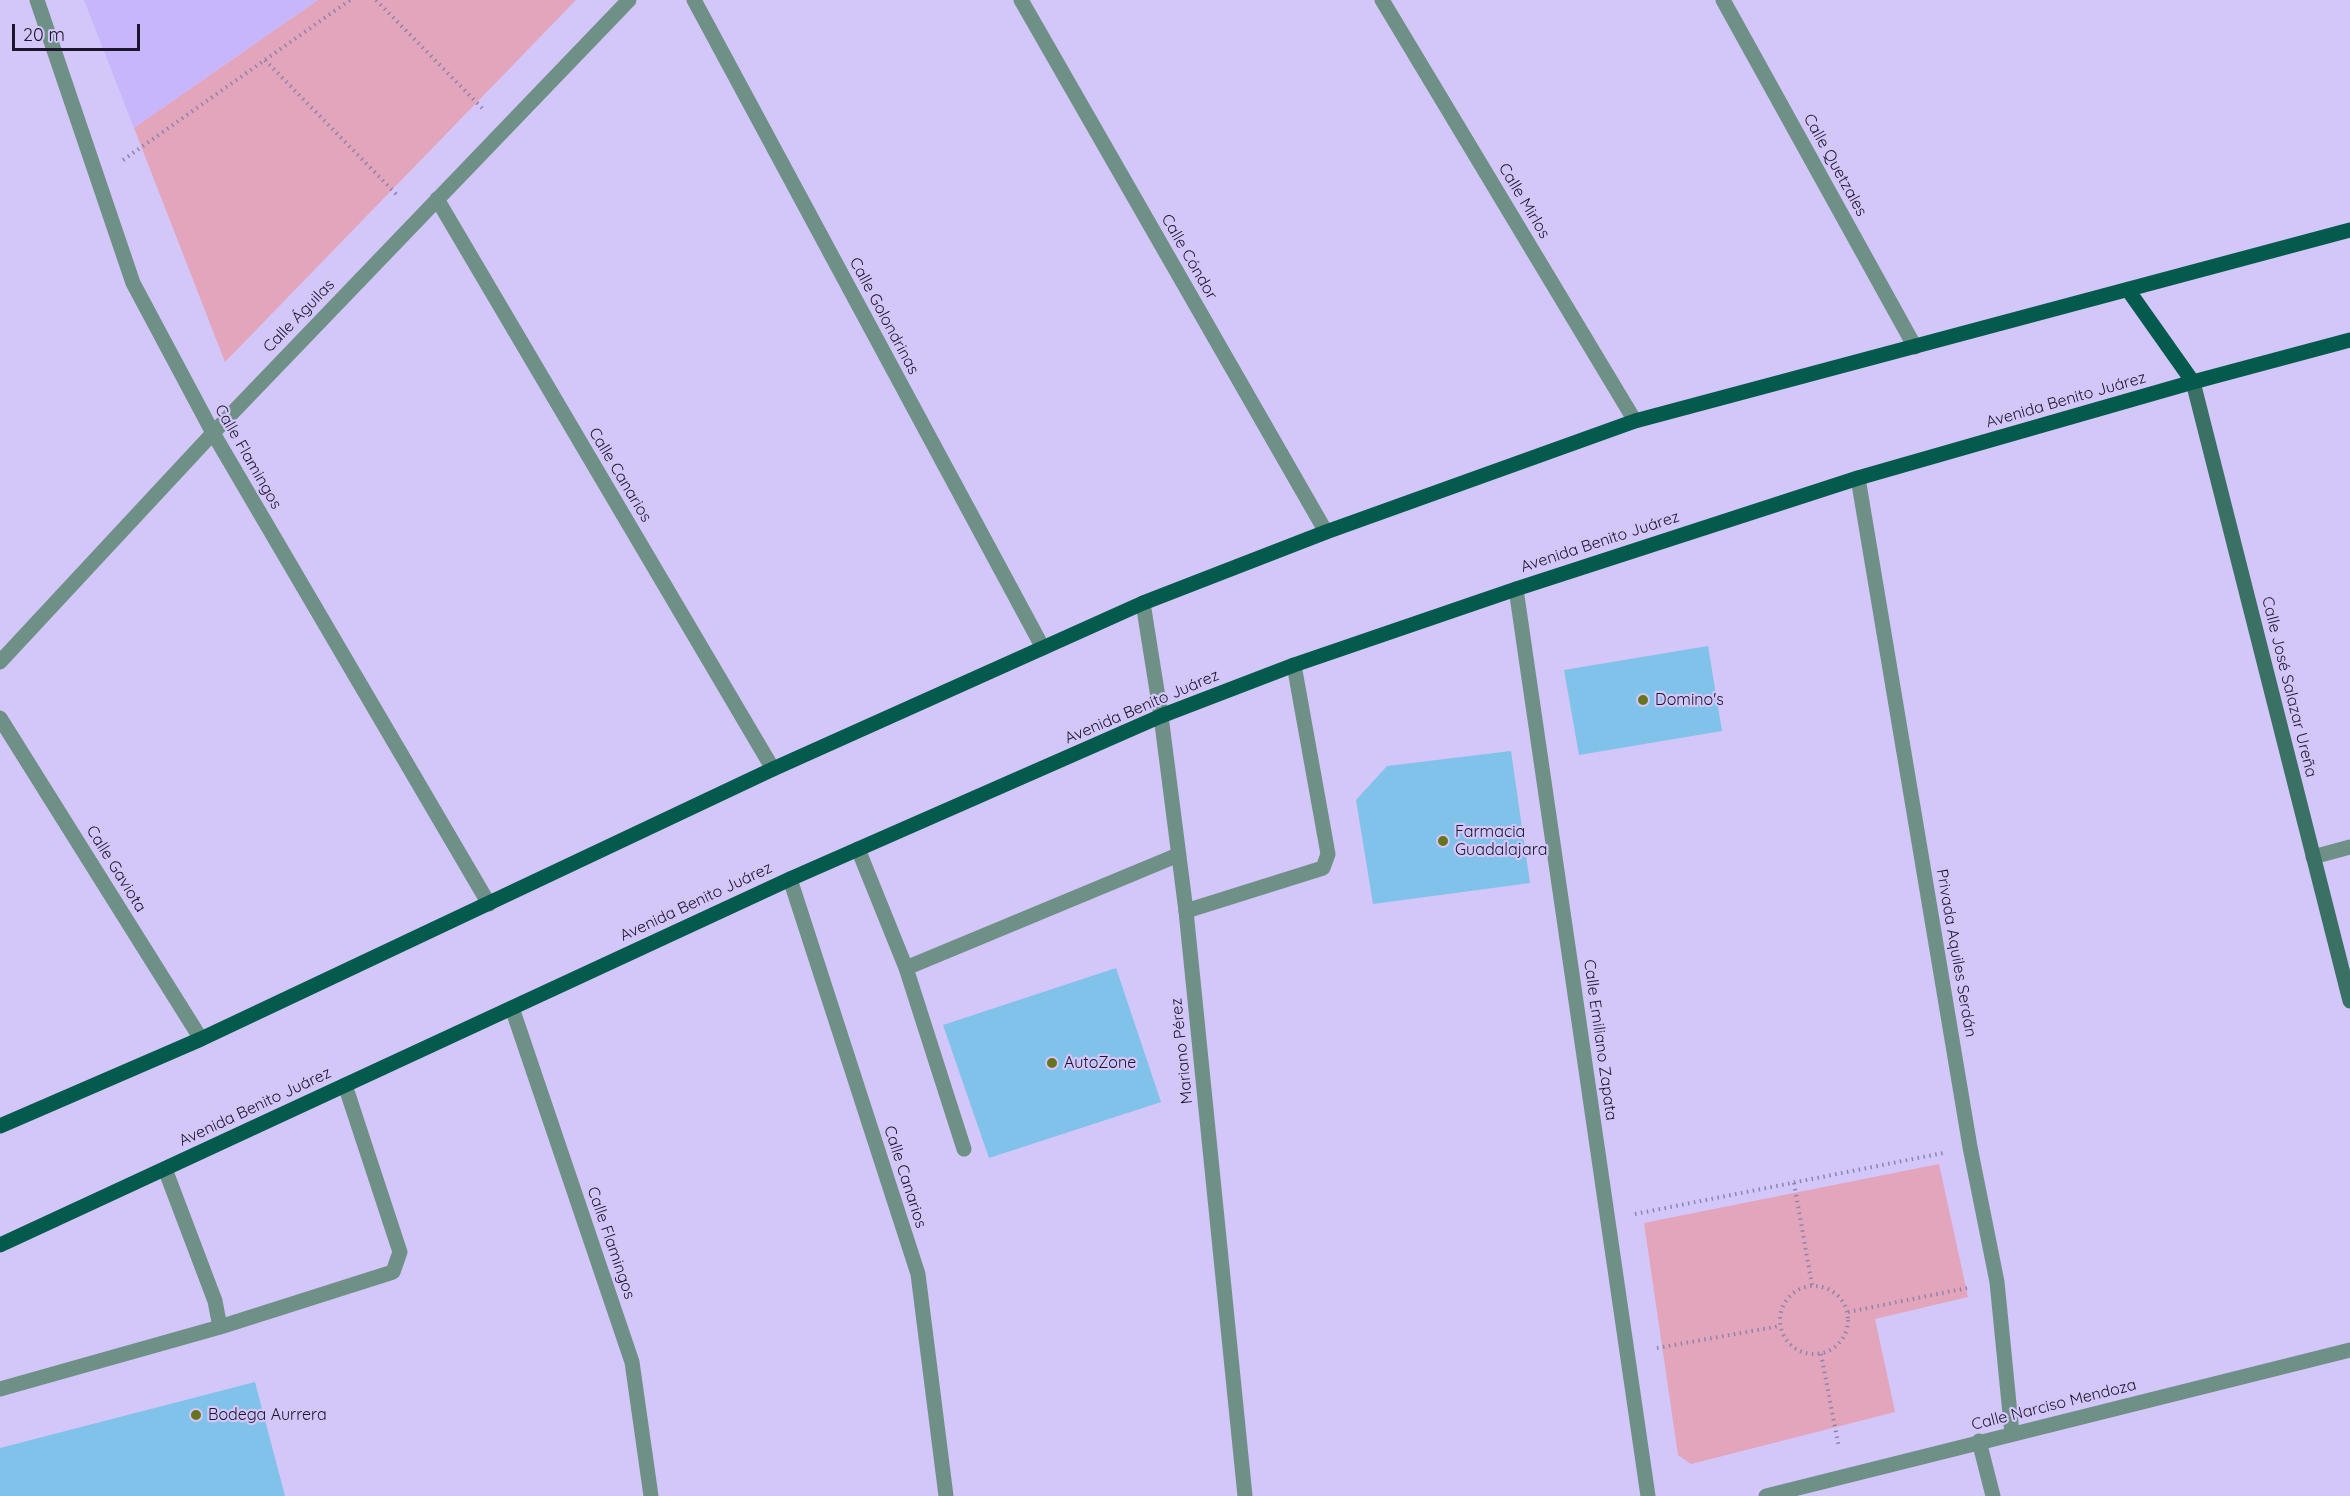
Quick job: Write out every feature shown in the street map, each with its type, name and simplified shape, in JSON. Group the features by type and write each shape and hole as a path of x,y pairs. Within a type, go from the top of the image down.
{"main road":[{"path":"0,1126 201,1039 773,769 1143,603 1326,532 1635,421 2350,230"},
{"path":"2128,290 2193,382"},
{"name":"Avenida Benito Juárez","path":"0,1245 790,879 1161,716 1294,665 1516,589 1858,478 2193,382 2350,340"}],"street":[{"name":"Calle Flamingos","path":"37,0 133,283 213,433 489,904"},
{"name":"Calle Águilas","path":"0,662 213,433 630,0"},
{"name":"Calle Golondrinas","path":"694,0 1043,648"},
{"name":"Calle Cóndor","path":"1021,0 1326,532"},
{"name":"Calle Mirlos","path":"1383,0 1635,421"},
{"name":"Calle Quetzales","path":"1723,0 1915,347"},
{"name":"Calle Canarios","path":"437,199 773,769"},
{"name":"Calle José Salazar Ureña","path":"2193,382 2350,1001"},
{"name":"Privada Aquiles Serdán","path":"1858,478 1970,1147 1997,1282 2012,1434"},
{"name":"Calle Emiliano Zapata","path":"1516,589 1648,1496"},
{"name":"Mariano Pérez","path":"1143,603 1161,716 1186,910 1245,1496"},
{"path":"1186,910 1323,868 1328,854 1294,665"},
{"name":"Calle Gaviota","path":"0,718 201,1039"},
{"path":"2313,857 2350,847"},
{"path":"858,849 906,968 964,1149"},
{"path":"906,968 1178,855"},
{"name":"Calle Canarios","path":"790,879 918,1274 946,1496"},
{"name":"Calle Flamingos","path":"512,1008 632,1362 651,1496"},
{"path":"0,1389 220,1327 393,1272 400,1252 345,1085"},
{"path":"165,1169 215,1301 220,1327"},
{"name":"Calle Narciso Mendoza","path":"1766,1496 2350,1350"},
{"path":"1979,1441 1993,1496"}],"path":[{"path":"97,178 350,0"},
{"path":"376,0 504,130"},
{"path":"265,60 419,217"},
{"path":"1608,1220 1970,1147"},
{"path":"1794,1183 1812,1286"},
{"path":"1848,1312 1997,1282"},
{"path":"1824,1287 1835,1292 1843,1301 1848,1312 1846,1334 1840,1344 1821,1354 1810,1355 1790,1346 1780,1326 1780,1315 1784,1304 1801,1288 1824,1287"},
{"path":"1628,1353 1780,1326"},
{"path":"1821,1354 1845,1476"}],"shaded area":[{"path":"84,0 318,0 134,128"},
{"path":"318,0 576,0 225,362 134,128"},
{"path":"1939,1164 1968,1297 1875,1319 1895,1412 1691,1464 1678,1455 1644,1223"}],"building":[{"name":"Domino's","path":"1708,646 1722,731 1579,755 1564,670"},
{"name":"Farmacia Guadalajara","path":"1511,751 1530,883 1373,904 1356,800 1387,766"},
{"name":"AutoZone","path":"1116,968 1161,1102 989,1158 943,1025"},
{"name":"Bodega Aurrera","path":"255,1382 285,1496 0,1496 0,1448"}],"place":[{"name":"Domino's","path":"1643,700"},
{"name":"Farmacia Guadalajara","path":"1443,841"},
{"name":"AutoZone","path":"1052,1063"},
{"name":"Bodega Aurrera","path":"196,1415"}]}
